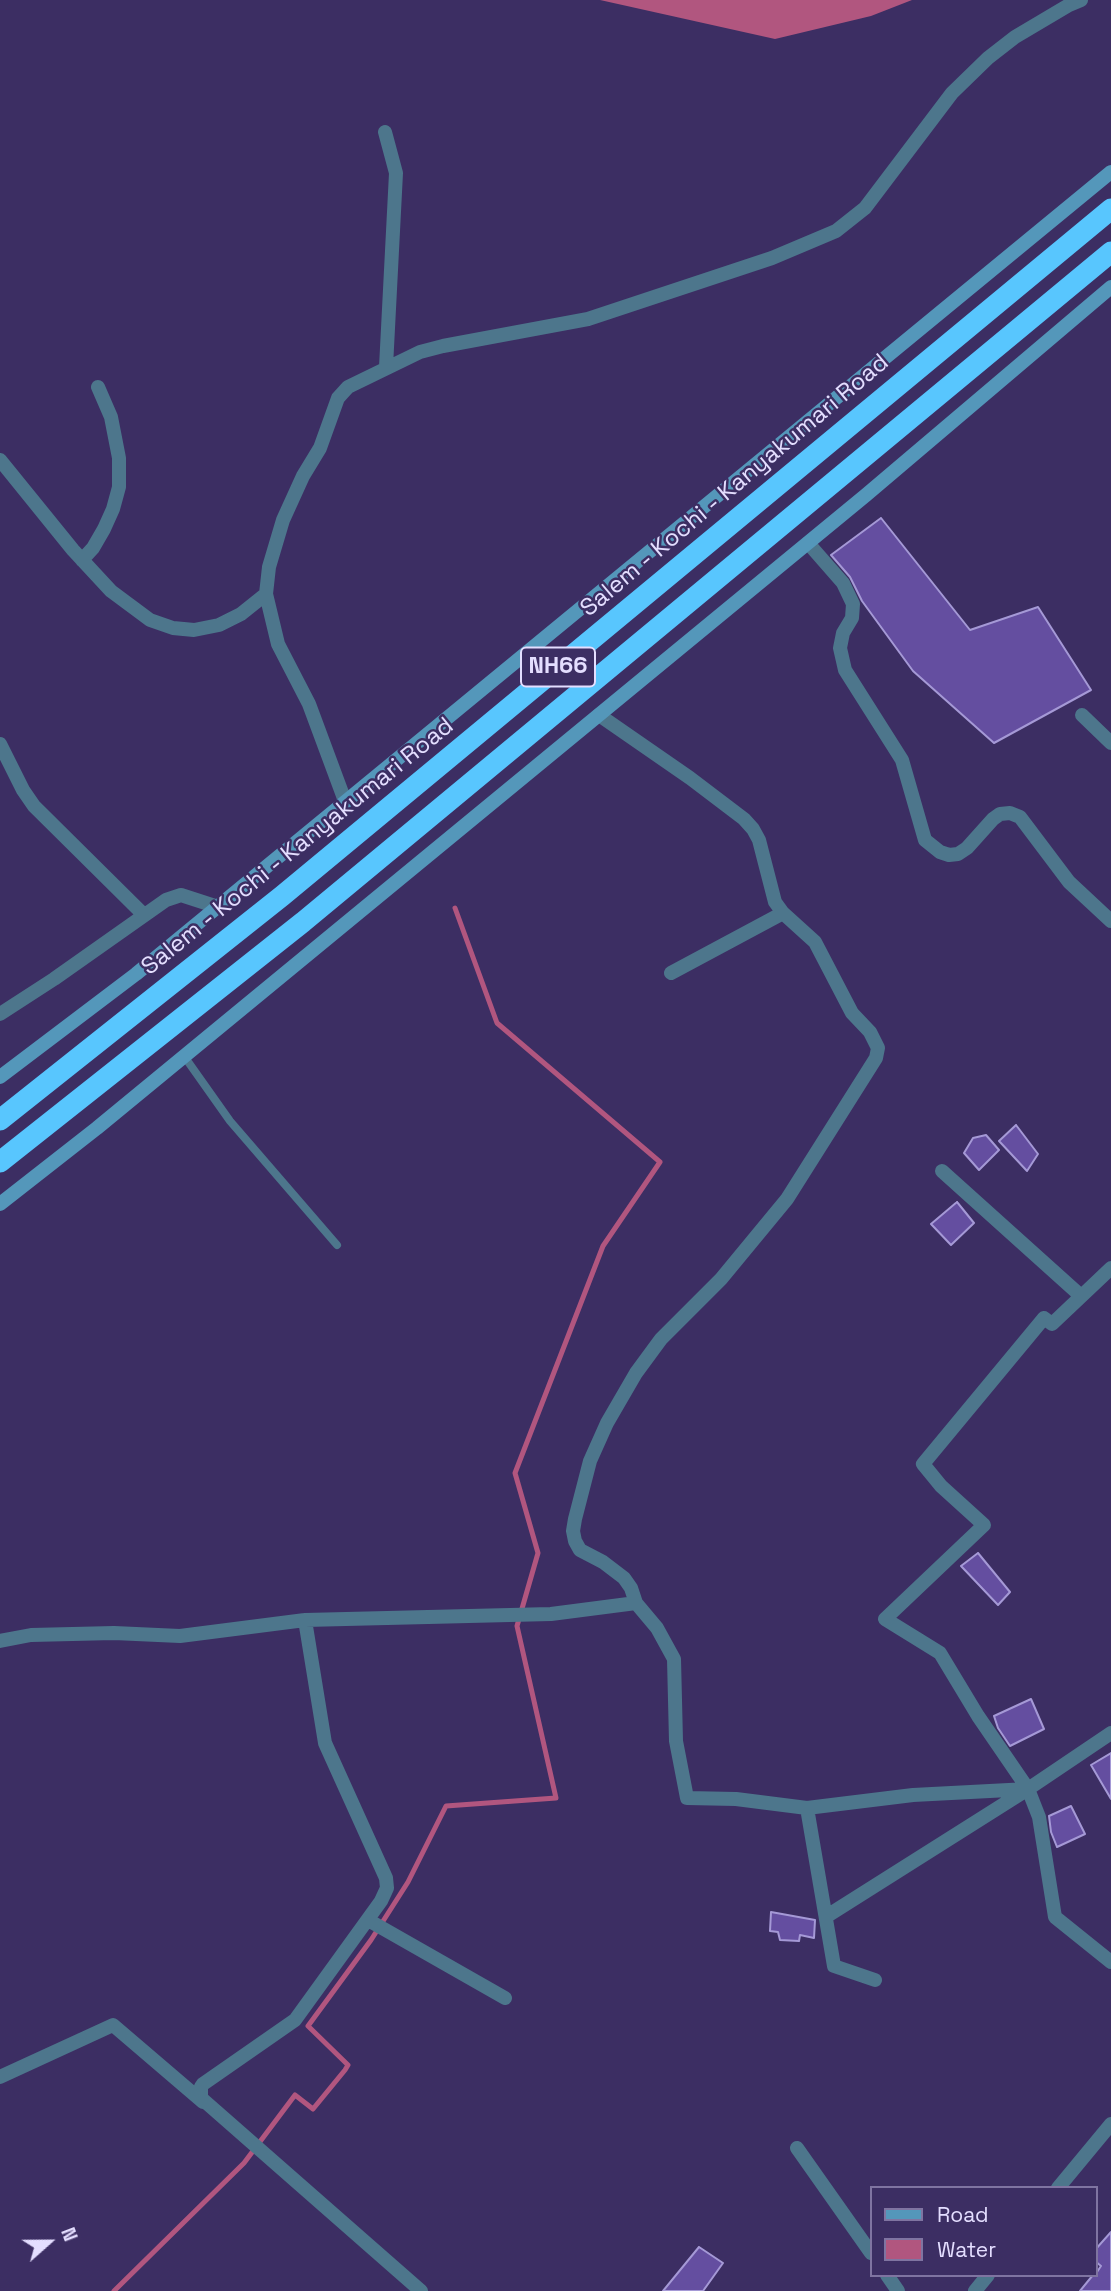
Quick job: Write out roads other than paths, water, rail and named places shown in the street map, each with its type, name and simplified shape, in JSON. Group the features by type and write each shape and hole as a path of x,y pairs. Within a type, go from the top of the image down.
{"highway":[{"name":"Salem - Kochi - Kanyakumari Road","path":"0,1120 282,896 1111,209"},
{"name":"NH66","path":"0,1162 303,922 1111,252"}],"street":[{"path":"345,801 309,704 278,645 266,594 269,566 283,520 303,476 320,448 338,398 348,387 420,352 588,319 772,258 836,231 865,208 952,93 988,58 1015,37 1081,0"},
{"path":"385,132 396,173 387,367"},
{"path":"0,1077 136,974 1111,172"},
{"path":"0,1204 808,543 1111,287"},
{"path":"82,560 93,548 103,529 113,509 119,487 118,458 111,417 98,387"},
{"path":"0,460 82,560 111,590 150,620 173,628 194,630 219,625 241,614 266,594"},
{"path":"808,543 843,583 853,604 852,618 843,633 840,648 845,670 902,760 925,840 940,852 958,854 1000,814 1010,813 1020,817 1069,882 1111,921"},
{"path":"599,715 744,819 759,840 775,902 783,913 815,942 852,1013 875,1040 878,1048 876,1058 788,1199 721,1279 661,1339 636,1373 607,1423 587,1474 575,1519 575,1541 580,1550 603,1562 624,1578 636,1603 657,1628 674,1659 676,1741 687,1798 736,1799 807,1808 913,1795 1028,1789"},
{"path":"1082,715 1111,743"},
{"path":"0,744 34,806 144,915"},
{"path":"0,1014 166,900 181,895 218,907"},
{"path":"671,973 783,913"},
{"path":"942,1171 1081,1296"},
{"path":"1111,1268 1052,1324 1044,1318 923,1464 941,1486 984,1525 885,1619 940,1653 978,1716 1028,1789 1039,1817 1055,1917 1111,1962"},
{"path":"0,1641 32,1635 114,1633 180,1636 305,1620 551,1614 636,1603"},
{"path":"202,2102 200,2094 203,2084 295,2020 384,1896 387,1881 325,1743 305,1620"},
{"path":"827,1916 1028,1789 1111,1733"},
{"path":"807,1808 834,1966 874,1980"},
{"path":"368,1920 505,1998"},
{"path":"0,2077 113,2025 421,2291"},
{"path":"1060,2186 1111,2124"},
{"path":"797,2148 870,2252"},
{"path":"975,2291 986,2277"}],"lane":[{"path":"184,1056 230,1121 337,1245"}],"water":[{"path":"600,0 912,0 871,16 775,39"}],"waterway":[{"path":"114,2291 244,2163 295,2095 313,2109 345,2070 348,2065 308,2026 371,1940 408,1882 446,1806 556,1798 517,1626 538,1553 515,1473 603,1246 660,1162 497,1023 455,908"}]}
